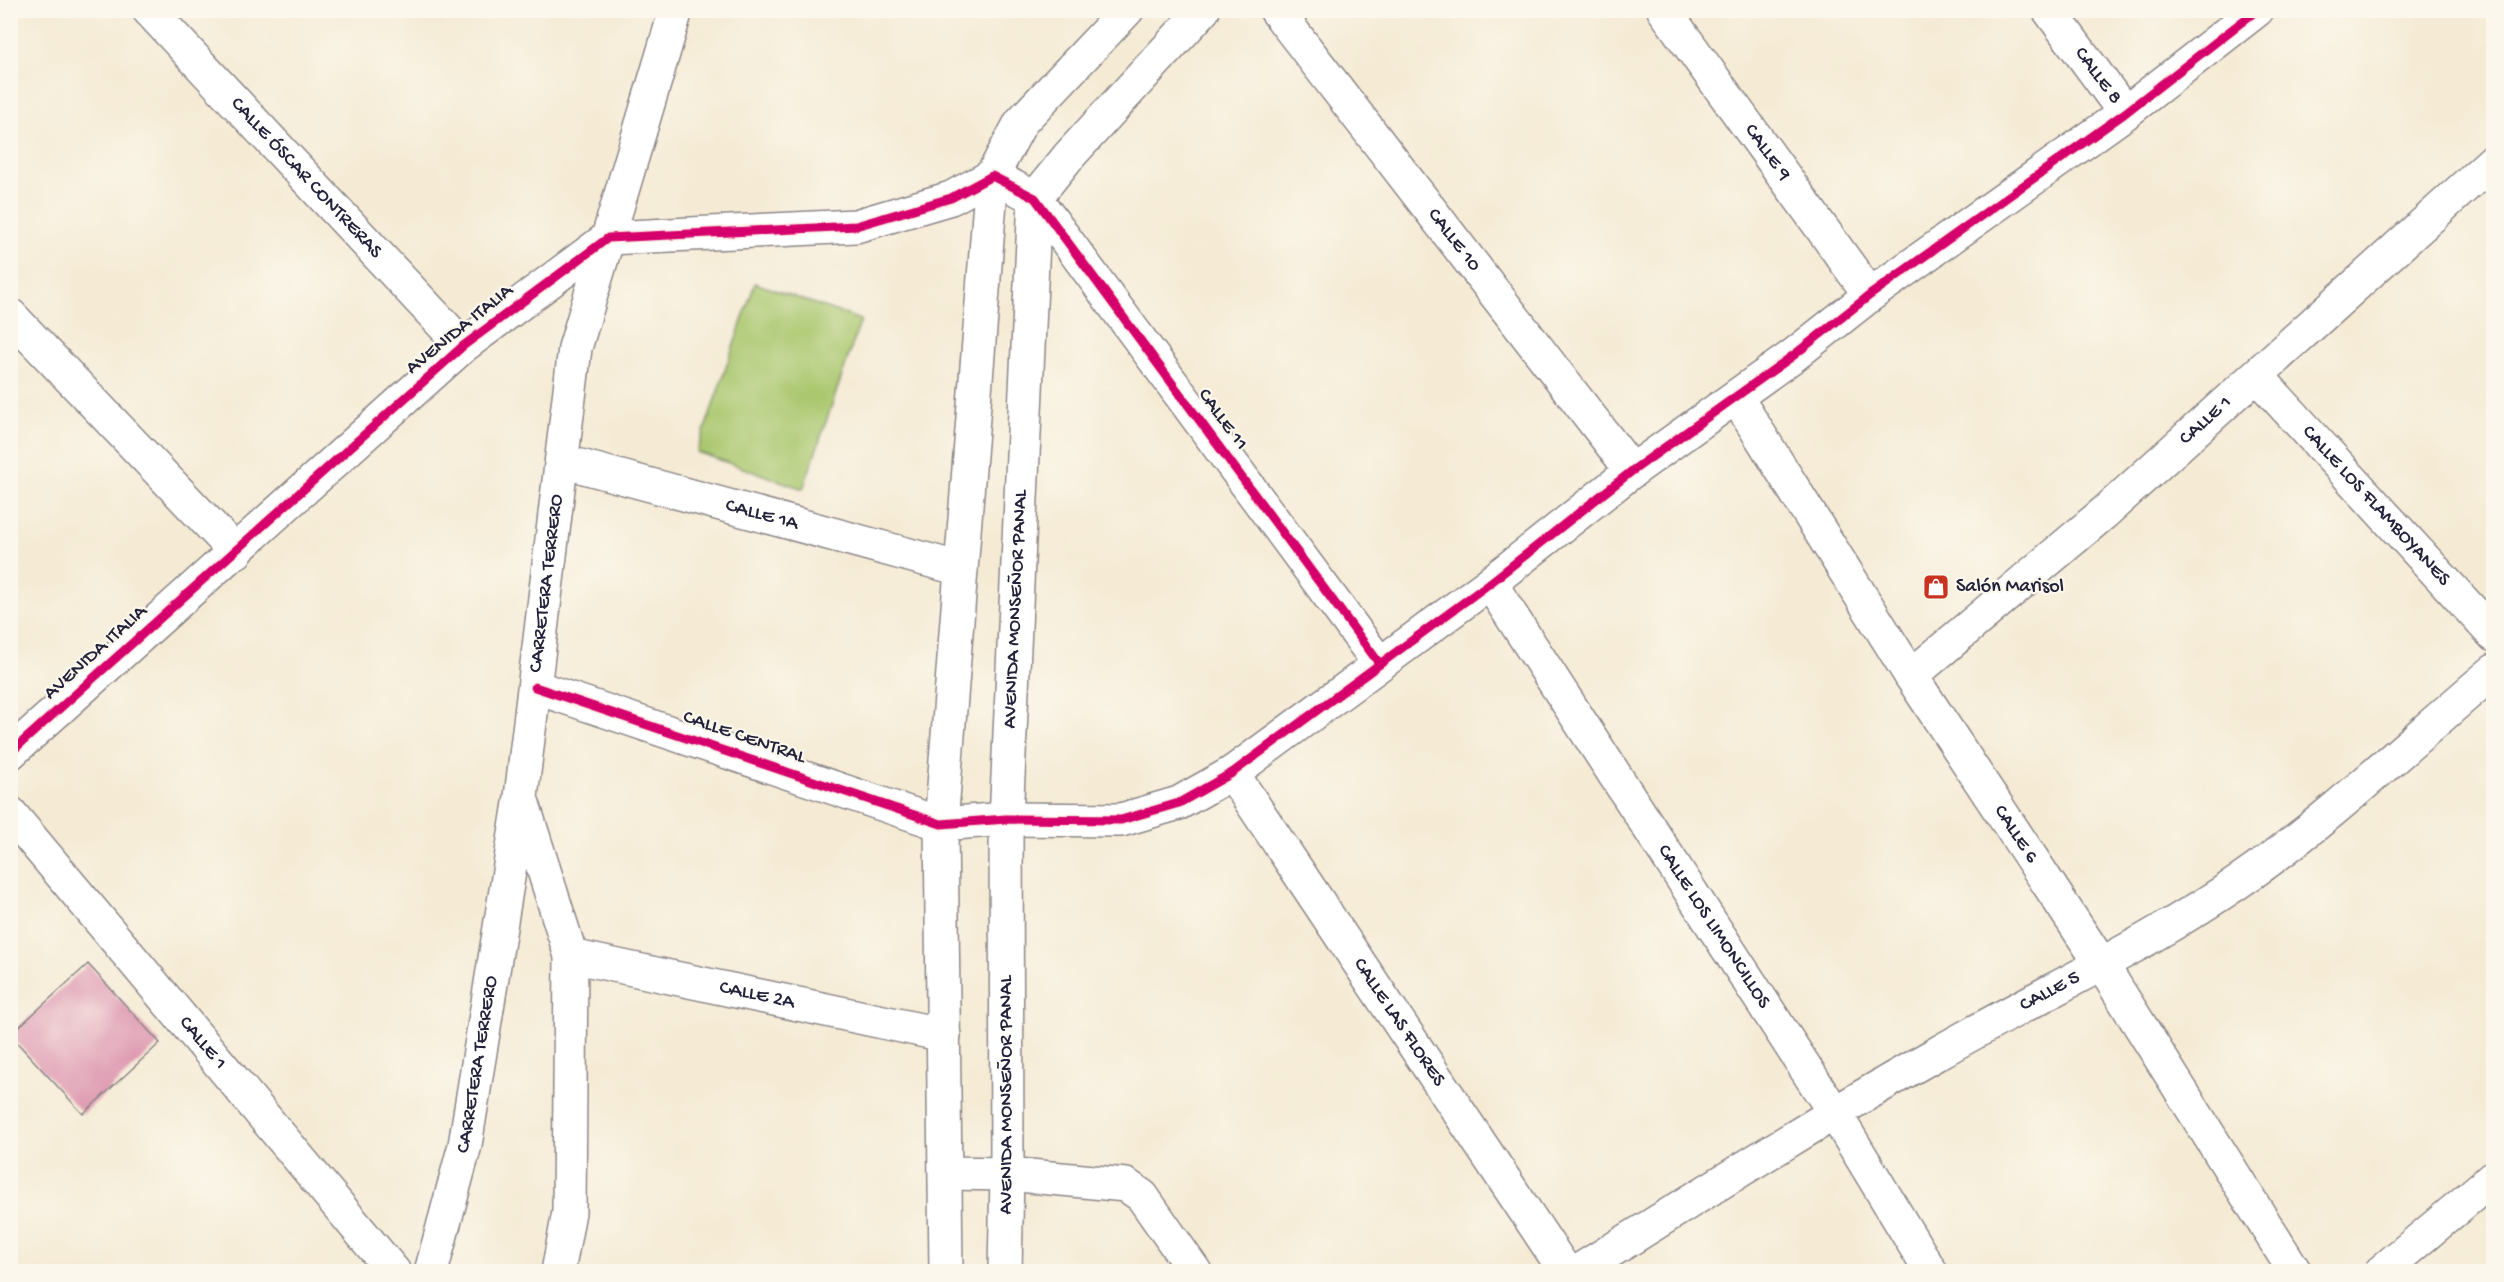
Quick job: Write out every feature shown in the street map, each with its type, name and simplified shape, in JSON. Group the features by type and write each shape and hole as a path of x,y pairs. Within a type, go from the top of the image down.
{"street":[{"name":"CARRETERA TERRERO","path":"431,1272 465,1145 521,797 575,348 676,10"},
{"path":"946,1272 947,1173 941,824 992,176 1021,122 1127,10"},
{"path":"992,176 1035,198 1068,157 1203,10"},
{"name":"CALLE 10","path":"1276,10 1632,471"},
{"name":"CALLE 9","path":"1664,10 1870,295"},
{"name":"CALLE 8","path":"2049,10 2125,113"},
{"path":"941,824 1006,819 1121,820 1179,803 1232,773 1490,583 1632,471 1736,397 1870,295 2125,113 2257,10"},
{"name":"CALLE ÓSCAR CONTRERAS","path":"158,14 463,346"},
{"name":"CALLE 1","path":"1911,676 2045,565 2493,163"},
{"path":"608,237 855,226 951,198 992,176"},
{"name":"CALLE 11","path":"1035,198 1379,663"},
{"name":"AVENIDA MONSEÑOR PANAL","path":"1005,1272 1006,819 1035,198"},
{"name":"AVENIDA ITALIA","path":"10,753 463,346 608,237"},
{"path":"10,315 236,552"},
{"name":"CALLE LOS FLAMBOYANES","path":"2257,376 2493,636"},
{"name":"CALLE 6","path":"1736,397 1911,676 2103,965 2295,1272"},
{"name":"CALLE 1A","path":"562,461 961,569"},
{"name":"CALLE LOS LIMONCILLOS","path":"1490,583 1834,1112 1931,1272"},
{"name":"CALLE 5","path":"1577,1272 1834,1112 1939,1052 2103,965 2243,879 2328,812 2493,670"},
{"name":"CALLE CENTRAL","path":"535,687 941,824"},
{"name":"CALLE LAS FLORES","path":"1232,773 1566,1272"},
{"path":"521,797 571,956 569,1212 558,1272"},
{"name":"CALLE 1","path":"10,813 394,1272"},
{"name":"CALLE 2A","path":"571,956 944,1035"},
{"path":"947,1173 1007,1174 1126,1185 1143,1196 1195,1272"},
{"path":"2381,1272 2493,1177"}],"green space":[{"path":"755,283 861,320 803,489 697,452"}],"building":[{"path":"88,964 160,1043 83,1114 10,1035"}],"cycle path":[{"path":"535,687 941,824 1006,819 1121,820 1179,803 1232,773 1490,583 1632,471 1794,355 1870,295 2125,113 2257,10"},
{"path":"10,753 463,346 608,238 856,226 951,198 992,176 1035,198 1379,663"}],"place":[{"name":"Salón Marisol","path":"1936,587"}]}
